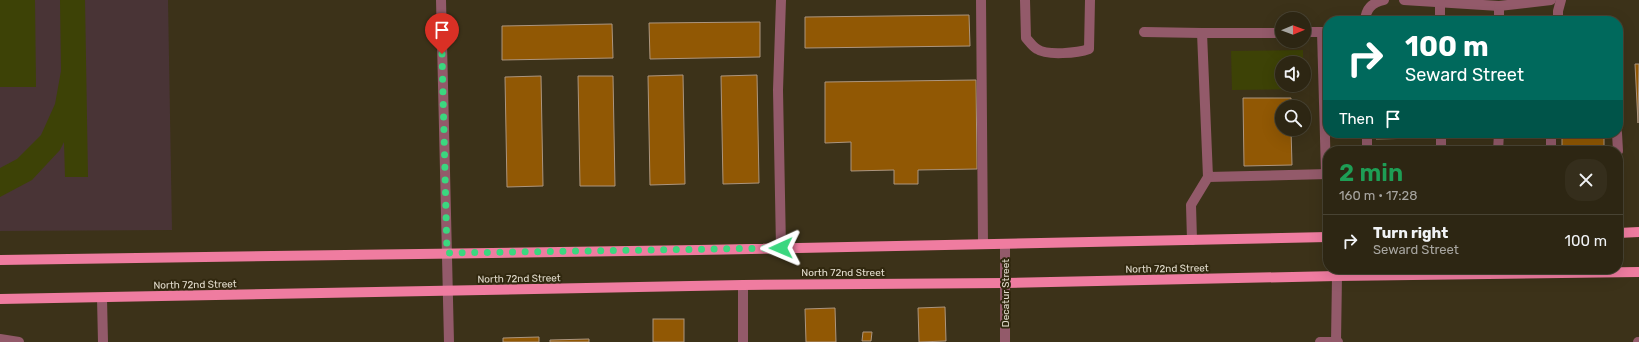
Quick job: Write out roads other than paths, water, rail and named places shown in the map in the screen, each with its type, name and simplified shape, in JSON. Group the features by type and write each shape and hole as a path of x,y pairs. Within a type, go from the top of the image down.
{"main road":[{"path":"1623,233 1639,232"},
{"path":"0,260 781,248 1323,237"},
{"name":"North 72nd Street","path":"0,299 448,292 743,285 1004,283 1323,272"},
{"name":"North 72nd Street","path":"1623,272 1639,272"}],"street":[{"path":"441,0 449,342"},
{"path":"781,0 778,90 781,248"},
{"path":"981,0 983,244"},
{"path":"1025,0 1026,38 1037,50 1050,53 1080,52 1089,49 1090,0"},
{"path":"1366,16 1366,13 1374,2 1384,0"},
{"path":"1404,0 1499,6 1551,0"},
{"path":"1558,16 1561,0"},
{"path":"1440,2 1440,16"},
{"path":"1499,6 1499,16"},
{"path":"1144,32 1275,32"},
{"path":"1311,32 1322,32 1323,60"},
{"path":"1192,240 1191,204 1208,177 1202,33"},
{"path":"1208,177 1323,174"},
{"name":"Decatur Street","path":"1004,244 1005,342"},
{"path":"1320,342 1336,342 1338,274"},
{"path":"743,285 744,342"},
{"path":"102,298 103,342"},
{"path":"0,339 18,342"}]}
